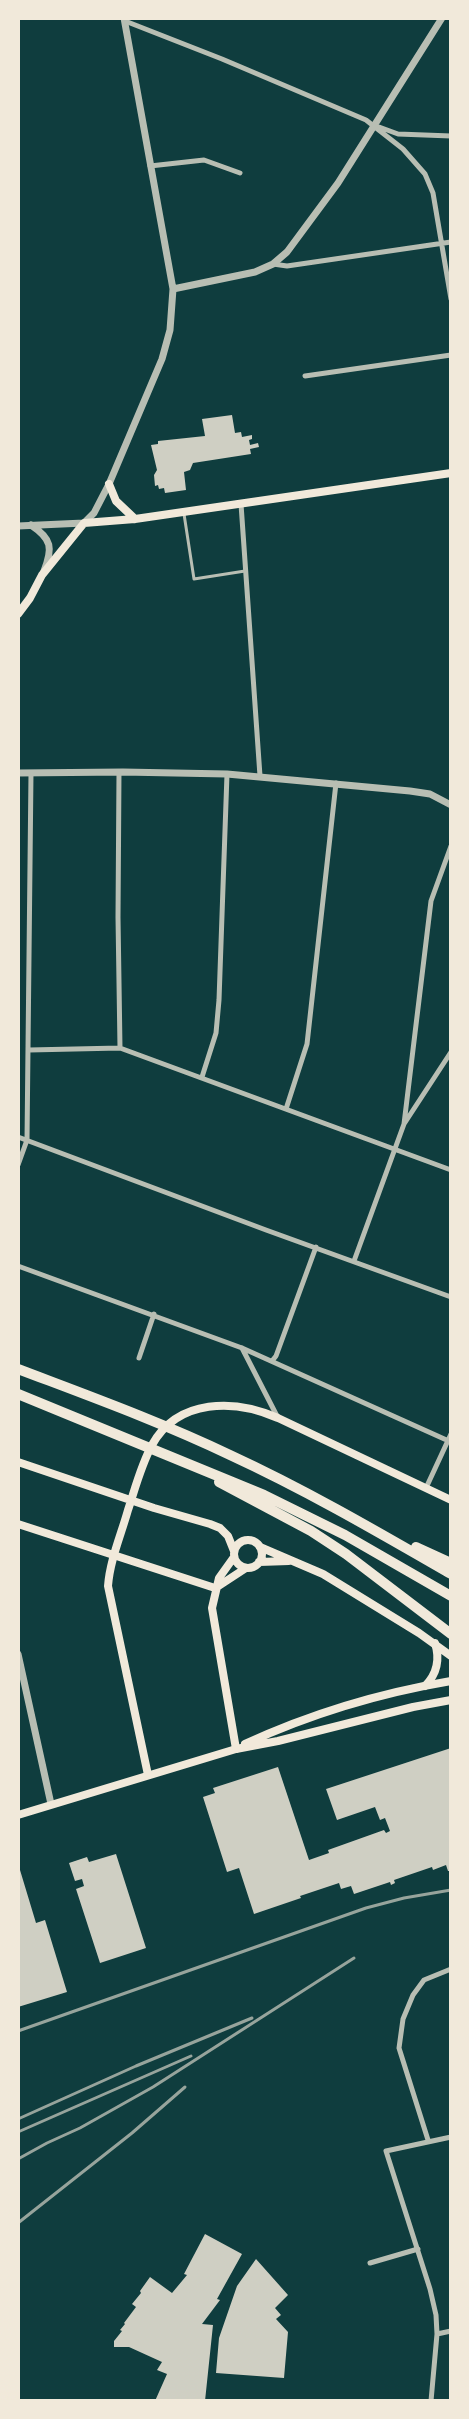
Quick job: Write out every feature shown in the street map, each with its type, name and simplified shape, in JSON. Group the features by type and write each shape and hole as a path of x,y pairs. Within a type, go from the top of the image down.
{"highway":[{"path":"18,1369 185,1434 451,1563"},
{"path":"18,1394 236,1482 306,1515 451,1596"},
{"path":"172,1457 310,1531 375,1574 449,1632"},
{"path":"340,1510 451,1574"}],"main road":[{"path":"18,614 30,598 42,575 84,523 135,519 451,472"},
{"path":"109,484 116,501 135,519"},
{"path":"148,1775 109,1594 108,1577 152,1445 164,1429 182,1416 205,1407 230,1404 250,1407 451,1500"},
{"path":"19,1466 220,1528 228,1536 238,1564 246,1568"},
{"path":"18,1524 215,1588"},
{"path":"236,1749 223,1666 213,1622 213,1602 219,1578 234,1554 237,1544 246,1540 254,1541 260,1547 322,1574 435,1643 451,1656"},
{"path":"215,1588 259,1562 262,1556 260,1547"},
{"path":"259,1562 294,1562"},
{"path":"425,1686 432,1678 437,1664 435,1643"},
{"path":"236,1749 308,1718 451,1681"},
{"path":"18,1815 236,1749 451,1700"}],"street":[{"path":"173,289 255,272 273,264 301,235 338,183 442,18"},
{"path":"124,19 398,134 451,136"},
{"path":"18,526 84,523 94,513 109,484 162,359 170,330 173,289 124,19"},
{"path":"373,125 404,148 425,174 436,202 451,299"},
{"path":"150,166 204,160 240,173"},
{"path":"273,264 287,266 451,242"},
{"path":"305,376 451,355"},
{"path":"241,504 260,776"},
{"path":"32,525 44,534 50,546 42,575"},
{"path":"119,772 120,1048"},
{"path":"18,773 119,772 260,776 411,791 430,794 451,804"},
{"path":"18,1165 27,1140 31,773"},
{"path":"202,1077 216,1034 219,1000 227,774"},
{"path":"286,1109 307,1044 336,783"},
{"path":"404,1124 431,901 451,846"},
{"path":"29,1050 120,1048 451,1170"},
{"path":"354,1261 404,1124 451,1052"},
{"path":"18,1137 451,1297"},
{"path":"272,1361 276,1356 315,1248"},
{"path":"18,1266 242,1348 449,1441"},
{"path":"140,1358 154,1314"},
{"path":"242,1348 278,1418"},
{"path":"426,1488 451,1434"},
{"path":"18,1654 51,1804"},
{"path":"428,2140 399,2048 403,2019 413,1995 424,1980 451,1969"},
{"path":"431,2401 437,2334 436,2315 418,2249 386,2151 428,2140 451,2137"},
{"path":"370,2263 418,2249"},
{"path":"437,2334 451,2331"}],"lane":[{"path":"184,512 194,579 245,571"}],"building":[{"path":"232,415 235,433 241,432 242,437 252,435 252,439 249,440 250,445 258,443 259,447 250,449 251,454 193,463 190,470 184,472 186,490 165,493 164,488 159,489 158,485 155,486 154,475 157,470 151,445 158,444 158,441 205,436 202,419"},
{"path":"451,1748 451,1794 449,1795 451,1802 451,1871 448,1871 446,1865 433,1870 432,1867 394,1880 395,1883 391,1885 390,1882 354,1894 351,1886 341,1889 339,1883 254,1914 239,1868 227,1872 203,1797 215,1793 213,1788 278,1767 309,1860 329,1853 328,1850 384,1830 386,1833 390,1831 385,1818 380,1820 375,1807 337,1820 326,1789"},
{"path":"116,1854 146,1948 100,1963 76,1889 84,1886 82,1879 75,1881 69,1863 87,1857 89,1862"},
{"path":"20,1870 36,1923 45,1920 67,1992 18,2007 18,1871"},
{"path":"205,2234 242,2254 217,2299 220,2300 202,2324 213,2325 205,2401 155,2401 167,2374 157,2370 162,2362 129,2347 114,2347 114,2341 136,2307 132,2304 150,2277 172,2293 187,2275 184,2274"},
{"path":"256,2259 288,2295 275,2308 281,2315 276,2319 288,2332 284,2378 216,2373 219,2338 237,2286"}],"railway":[{"path":"18,2031 366,1908 404,1898 451,1890"},
{"path":"18,2159 80,2128 153,2087 354,1958"},
{"path":"18,2119 136,2066 252,2018"},
{"path":"18,2132 191,2056"},
{"path":"18,2223 132,2133 185,2087"}]}
